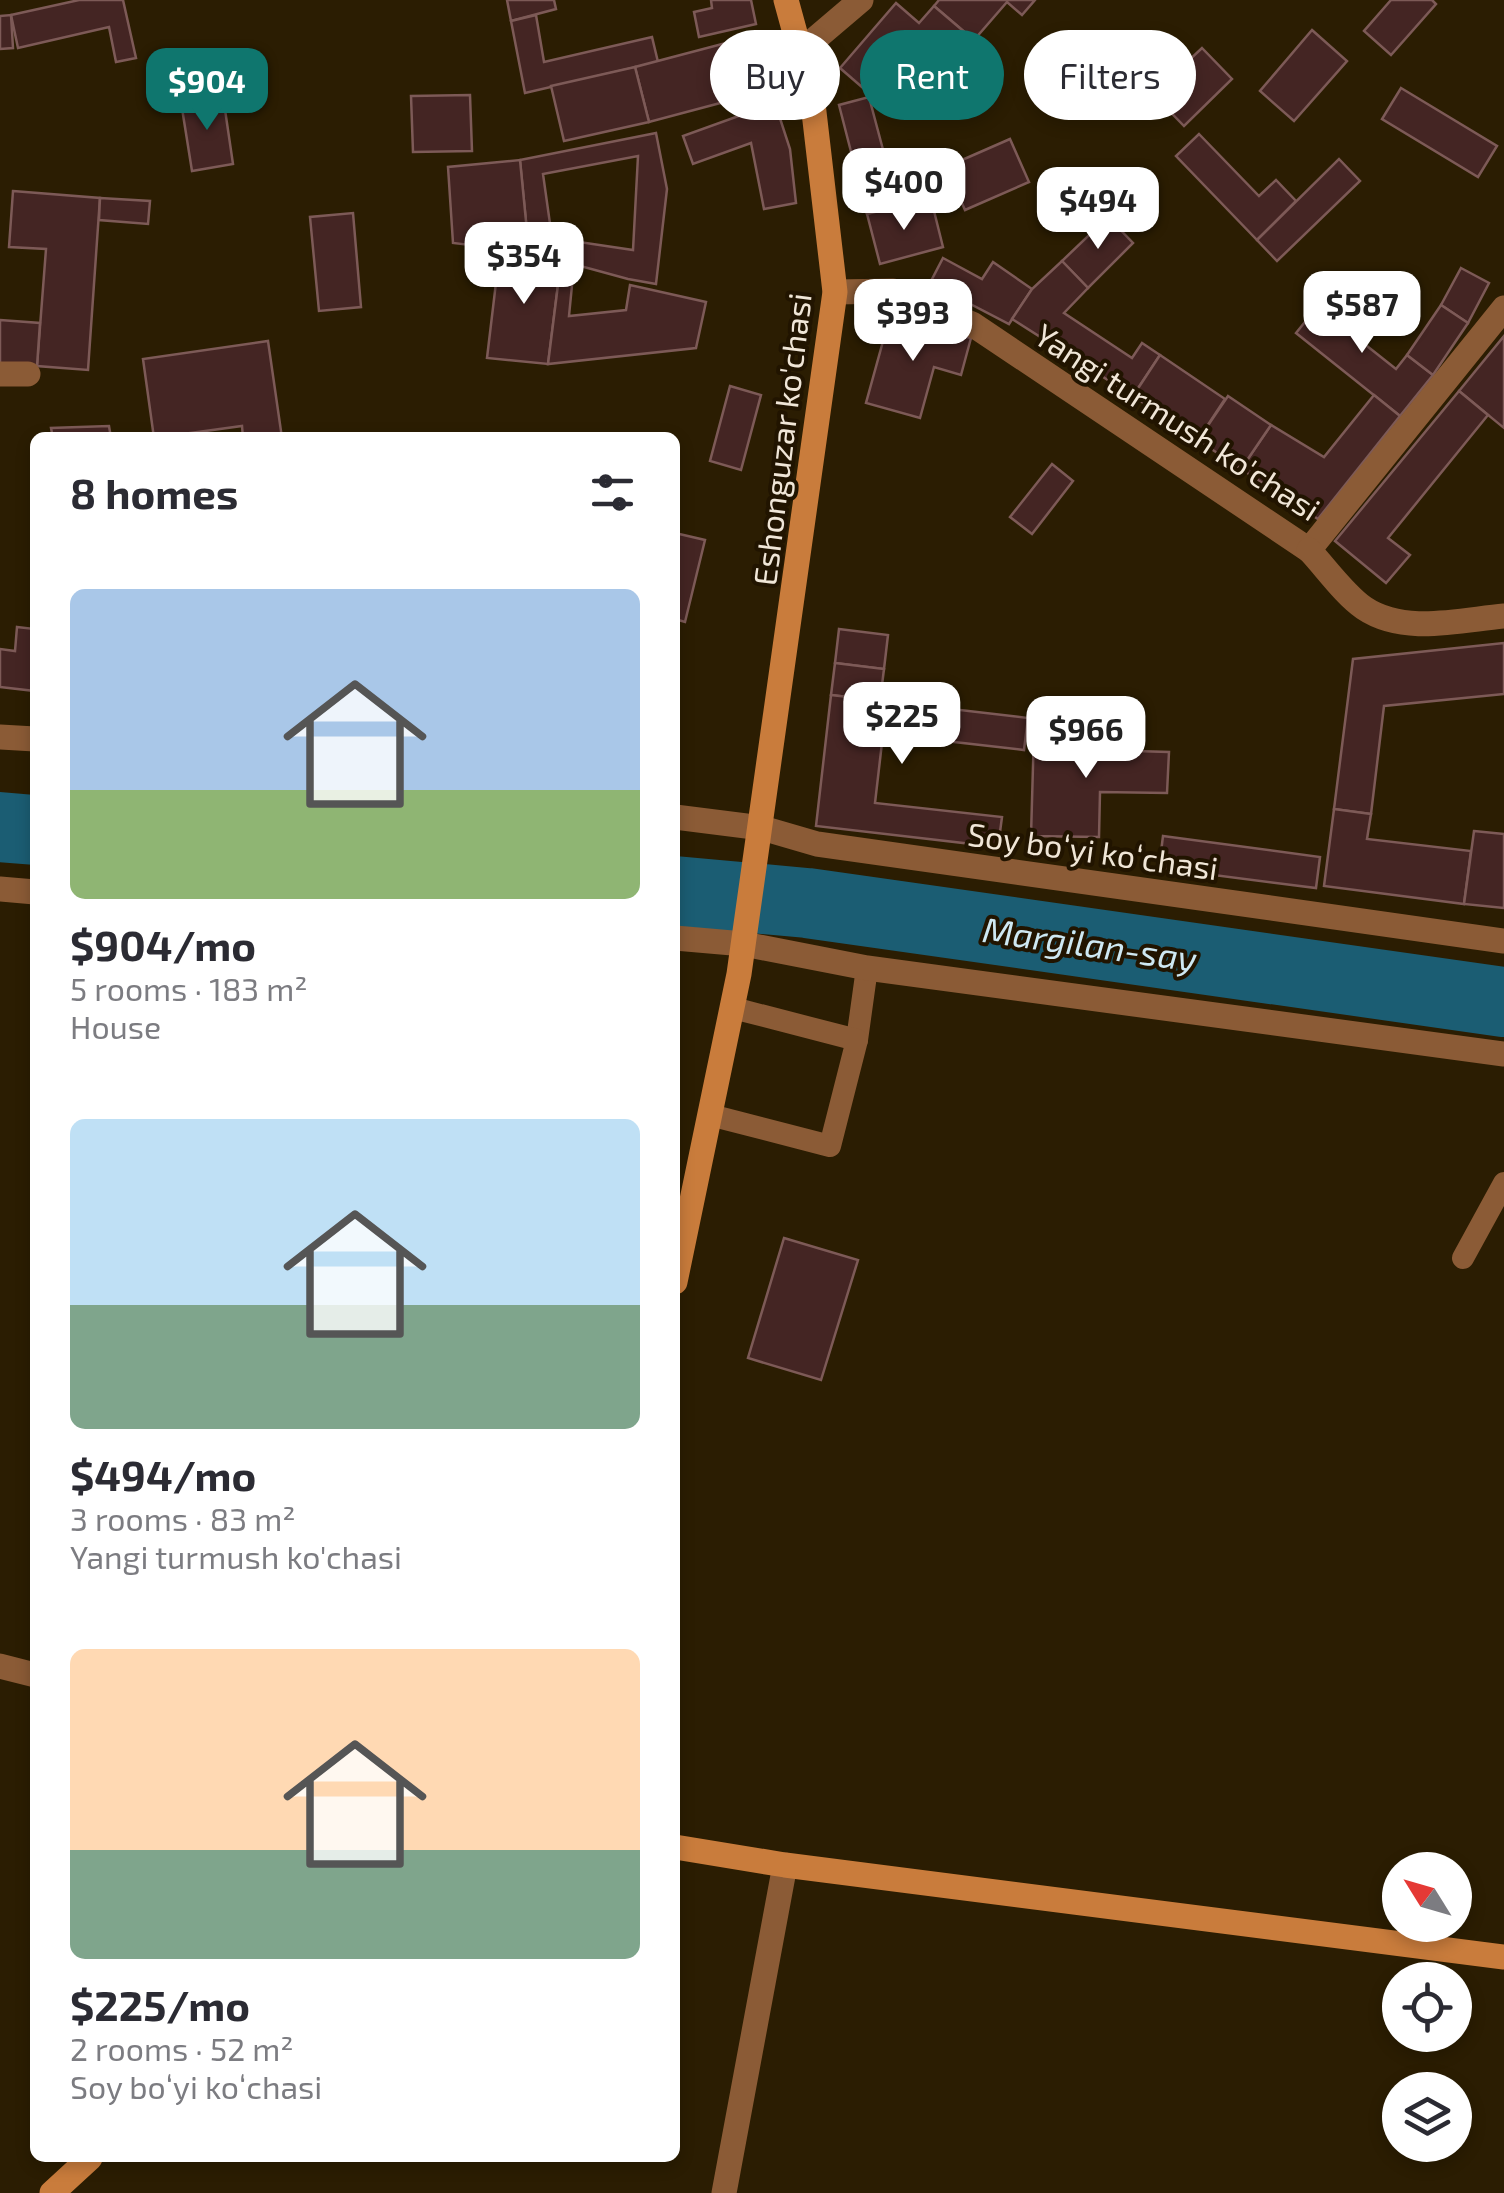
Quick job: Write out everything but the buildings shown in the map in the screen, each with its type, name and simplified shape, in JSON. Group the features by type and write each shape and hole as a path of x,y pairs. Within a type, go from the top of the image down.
{"street":[{"name":"Eshonguzar ko'chasi","path":"786,0 794,30"},
{"path":"825,30 861,0"},
{"name":"Eshonguzar ko'chasi","path":"680,1258 740,974 835,292 815,120"},
{"name":"Yangi turmush ko'chasi","path":"835,292 892,291 972,324 1309,550 1504,308"},
{"path":"0,374 28,374"},
{"path":"1309,550 1364,608 1394,620 1425,624 1504,616"},
{"path":"0,737 30,739"},
{"name":"Soy boʻyi koʻchasi","path":"680,818 762,828 818,844 1504,941"},
{"path":"0,889 30,892"},
{"path":"680,938 744,944 867,968 1504,1054"},
{"path":"0,1666 30,1674"},
{"path":"680,1847 785,1865 1504,1957"},
{"path":"724,2193 785,1865"},
{"path":"52,2193 86,2162"}],"lane":[{"path":"710,1115 830,1146 858,1040 867,968"},
{"path":"732,1008 858,1040"},
{"path":"1463,1258 1504,1183"}],"waterway":[{"name":"Margilan-say","path":"0,827 30,830"},
{"name":"Margilan-say","path":"680,891 807,903 1504,1002"}]}
